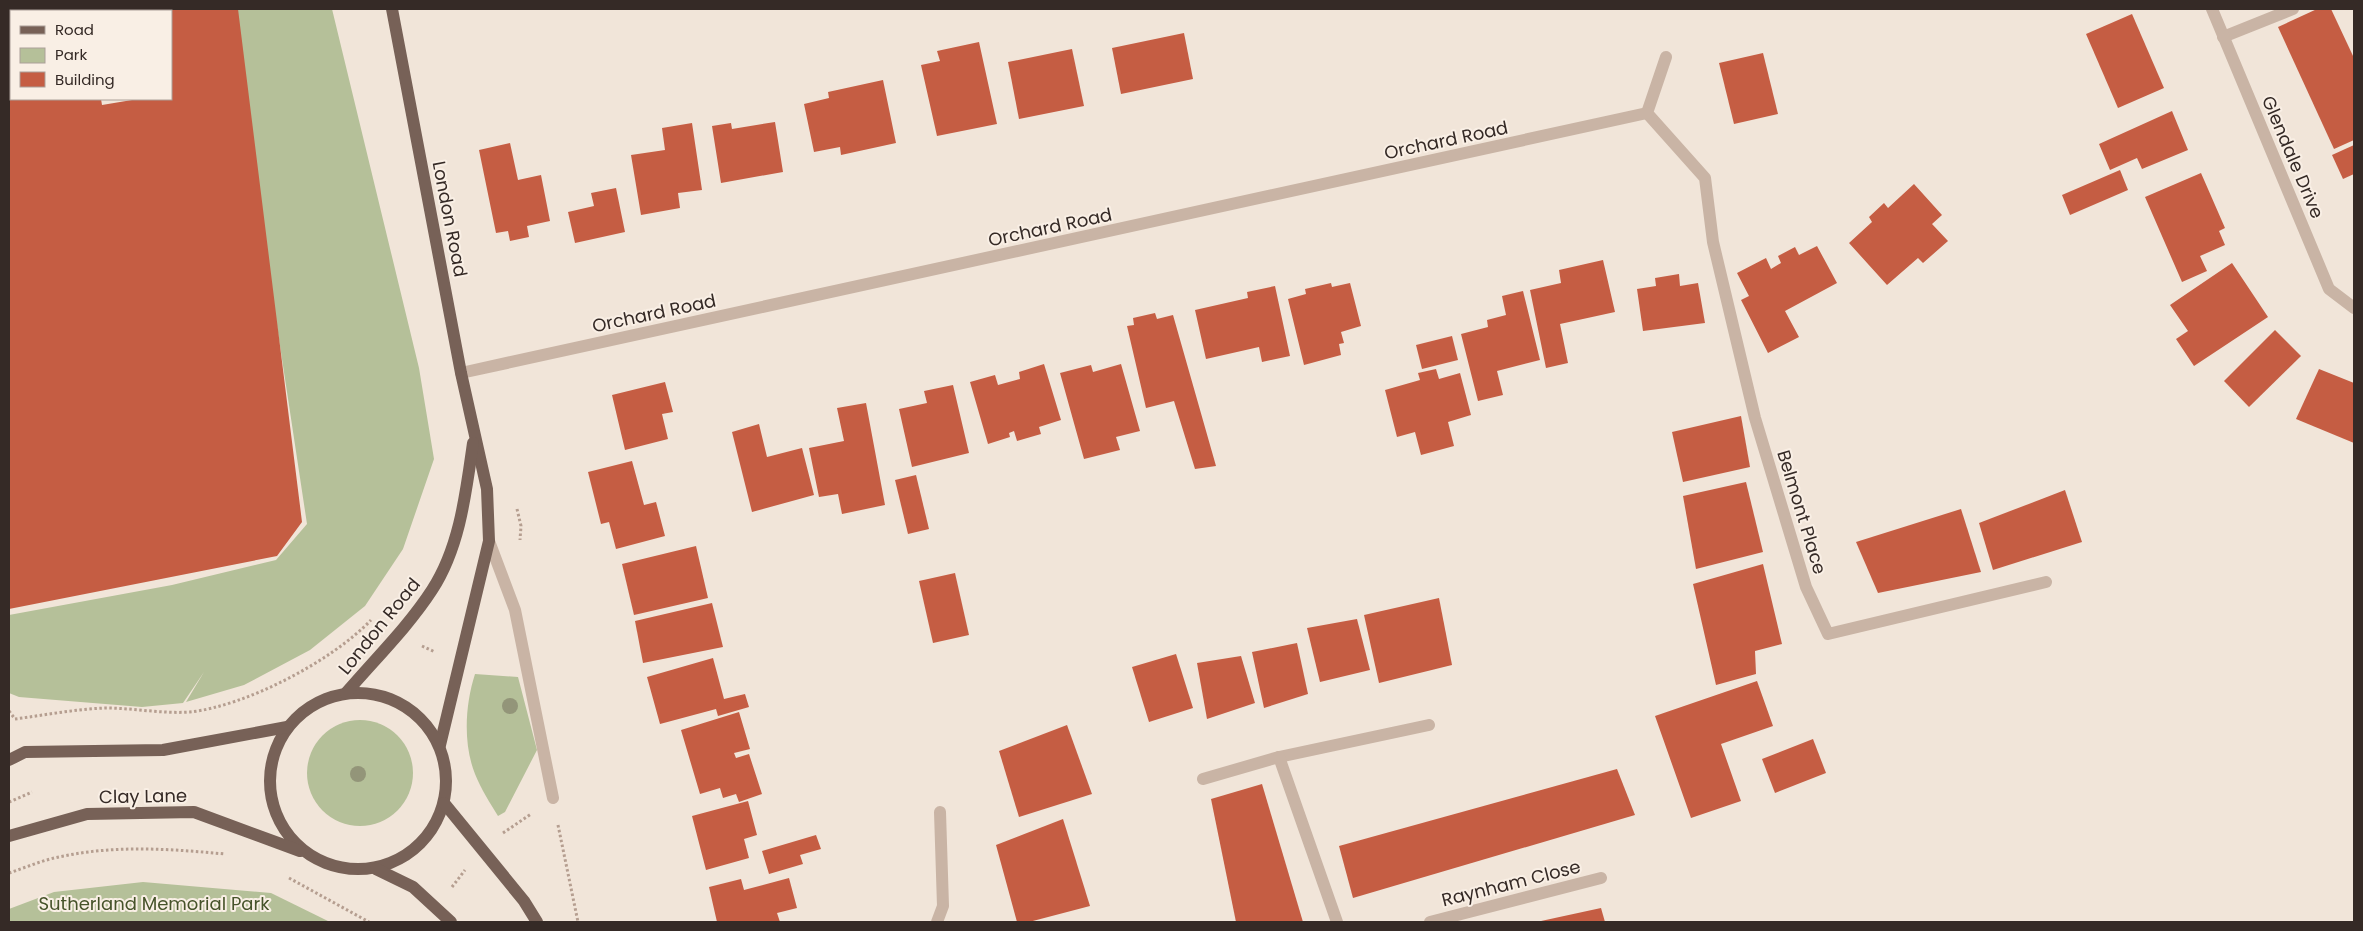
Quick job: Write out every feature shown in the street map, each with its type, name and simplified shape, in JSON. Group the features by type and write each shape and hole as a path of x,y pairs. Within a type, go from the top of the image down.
{"main road":[{"name":"London Road","path":"392,9 461,373 487,489 489,541 440,745"},
{"name":"London Road","path":"346,693 408,622 433,589 451,550 466,496 474,436"},
{"name":"London Road","path":"346,693 375,694 402,703 424,721 440,745 446,764 447,784 444,803 435,826 419,846 399,860 376,868 351,870 326,864 304,852 285,832 273,807 269,780 274,752 287,727 304,710 324,699 346,693"},
{"path":"9,760 25,752 163,750 287,727"},
{"path":"444,803 524,901 538,922"},
{"name":"Clay Lane","path":"9,836 87,814 194,812 304,852"},
{"path":"376,868 412,887 450,921"}],"street":[{"name":"Glendale Drive","path":"2212,9 2329,289 2354,308"},
{"path":"2223,37 2293,9"},
{"path":"1646,114 1666,57"},
{"name":"Orchard Road","path":"461,373 1646,114"},
{"name":"Belmont Place","path":"1646,114 1705,178 1713,242 1755,418 1806,587 1828,634 2046,582"},
{"name":"London Road","path":"489,541 515,610 553,798"},
{"path":"1203,778 1279,757 1429,726"},
{"path":"1279,757 1337,922"},
{"path":"937,922 943,906 940,812"},
{"name":"Raynham Close","path":"1430,922 1601,878"}],"path":[{"path":"9,711 15,719 106,708 190,712 235,702 278,683 328,655 375,615"},
{"path":"9,802 32,792"},
{"path":"553,798 578,922"},
{"path":"9,873 63,856 113,849 172,849 233,855"},
{"path":"288,878 369,922"}],"green space":[{"path":"229,9 332,9 419,368 434,459 403,549 365,606 310,650 244,685 186,702 204,672 183,703 142,707 19,697 9,693 9,615 172,585 276,560 307,524"},
{"path":"475,674 518,677 537,750 505,812 498,816 477,780 469,750 467,711"},
{"path":"360,720 380,724 397,736 409,753 413,773 409,793 397,810 380,822 360,826 340,822 323,810 311,793 307,773 311,753 323,736 340,724"},
{"name":"Sutherland Memorial Park","path":"143,882 271,893 330,922 9,922 9,909 54,892"}],"building":[{"path":"9,9 86,9 10,10 10,100 101,100 102,105 132,100 172,100 172,10 149,10 238,9 302,522 277,556 9,609"},
{"path":"2317,9 2331,9 2354,58 2354,140 2334,149 2278,27"},
{"path":"2132,14 2164,88 2118,108 2086,34"},
{"path":"1184,33 1193,79 1121,94 1112,48"},
{"path":"979,42 997,124 937,136 921,65 940,61 937,51"},
{"path":"1072,49 1084,106 1019,119 1008,62"},
{"path":"1763,53 1778,114 1734,124 1719,63"},
{"path":"883,80 896,143 841,155 840,147 814,152 804,104 829,98 828,92"},
{"path":"2172,111 2188,150 2142,169 2137,158 2110,170 2099,144"},
{"path":"775,122 783,172 721,183 712,126 731,123 732,129"},
{"path":"692,123 702,190 678,193 680,208 641,215 631,155 665,150 662,128"},
{"path":"510,143 518,180 541,175 550,221 527,226 529,237 510,241 508,231 496,233 479,150"},
{"path":"2354,145 2354,174 2343,179 2332,155"},
{"path":"2120,170 2128,190 2070,215 2062,195"},
{"path":"2201,173 2225,228 2219,231 2225,245 2200,256 2207,271 2182,282 2145,197"},
{"path":"1914,184 1942,215 1932,224 1948,241 1923,263 1918,258 1887,285 1849,243 1872,222 1869,217 1884,203 1888,208"},
{"path":"616,188 625,232 575,243 568,212 594,206 591,193"},
{"path":"1817,246 1837,283 1785,311 1799,337 1768,353 1741,300 1749,296 1737,273 1766,258 1771,269 1781,263 1778,256 1795,247 1799,255"},
{"path":"1603,260 1615,312 1560,324 1568,363 1546,368 1530,290 1561,283 1559,270"},
{"path":"2232,263 2268,317 2194,366 2176,339 2188,331 2170,305"},
{"path":"1679,274 1680,286 1698,283 1705,323 1643,331 1637,289 1656,286 1655,278"},
{"path":"1331,283 1332,287 1350,283 1361,326 1341,332 1344,343 1339,344 1341,355 1304,365 1288,299 1306,294 1305,289"},
{"path":"1275,286 1290,356 1262,362 1259,347 1206,359 1195,310 1248,298 1247,292"},
{"path":"1523,291 1540,360 1497,371 1503,395 1478,401 1461,334 1488,327 1487,320 1506,315 1502,296"},
{"path":"1155,313 1157,319 1173,315 1216,466 1195,469 1174,401 1146,408 1127,326 1134,325 1133,318"},
{"path":"2275,330 2301,356 2249,407 2224,381"},
{"path":"1452,336 1458,360 1422,369 1416,345"},
{"path":"1044,364 1061,420 1039,427 1041,434 1017,441 1014,431 1009,433 1010,437 988,444 970,382 995,375 998,385 1020,379 1019,372"},
{"path":"1121,364 1140,431 1116,437 1120,450 1084,459 1060,373 1091,365 1093,372"},
{"path":"1436,369 1439,379 1460,373 1471,415 1448,422 1454,446 1421,455 1415,432 1397,437 1385,390 1420,380 1418,373"},
{"path":"2319,369 2354,383 2354,443 2296,419"},
{"path":"665,382 673,412 662,414 668,439 625,450 612,395"},
{"path":"953,385 969,453 912,467 899,409 927,403 924,391"},
{"path":"866,403 885,505 842,514 838,494 819,497 809,448 844,441 837,408"},
{"path":"1741,416 1750,467 1683,482 1672,432"},
{"path":"759,424 767,457 802,448 814,495 752,512 732,432"},
{"path":"632,461 644,505 656,502 665,536 616,549 609,522 601,524 588,472"},
{"path":"916,475 929,529 908,534 895,480"},
{"path":"1746,482 1763,552 1696,569 1683,496"},
{"path":"2065,490 2082,542 1993,570 1979,523"},
{"path":"1961,509 1981,572 1878,593 1856,542"},
{"path":"696,546 708,598 634,615 622,564"},
{"path":"1763,564 1782,644 1755,651 1756,674 1716,685 1693,584"},
{"path":"955,573 969,635 933,643 919,581"},
{"path":"1439,598 1452,665 1379,683 1364,615"},
{"path":"712,603 723,647 643,663 635,621"},
{"path":"1357,619 1370,670 1320,682 1307,628"},
{"path":"1297,643 1308,694 1264,708 1252,652"},
{"path":"1176,654 1193,708 1149,722 1132,667"},
{"path":"1241,656 1255,703 1207,719 1197,663"},
{"path":"713,658 724,699 745,694 749,707 718,716 716,709 660,724 647,677"},
{"path":"1757,681 1773,726 1721,744 1741,801 1691,818 1655,716"},
{"path":"739,712 750,749 734,753 736,758 749,754 762,794 739,802 736,794 723,798 720,788 700,794 681,730"},
{"path":"1067,725 1092,794 1019,817 999,751"},
{"path":"1813,739 1826,773 1775,793 1762,759"},
{"path":"1617,769 1635,815 1353,898 1339,846"},
{"path":"1262,784 1303,922 1236,922 1211,799"},
{"path":"748,801 757,835 744,839 749,858 706,870 692,816"},
{"path":"1063,819 1090,906 1029,922 1017,922 996,845"},
{"path":"816,835 821,849 800,855 803,864 769,874 762,851"},
{"path":"789,878 797,908 777,913 780,922 717,922 709,887 741,879 744,890"},
{"path":"1601,908 1605,922 1541,921"}]}
